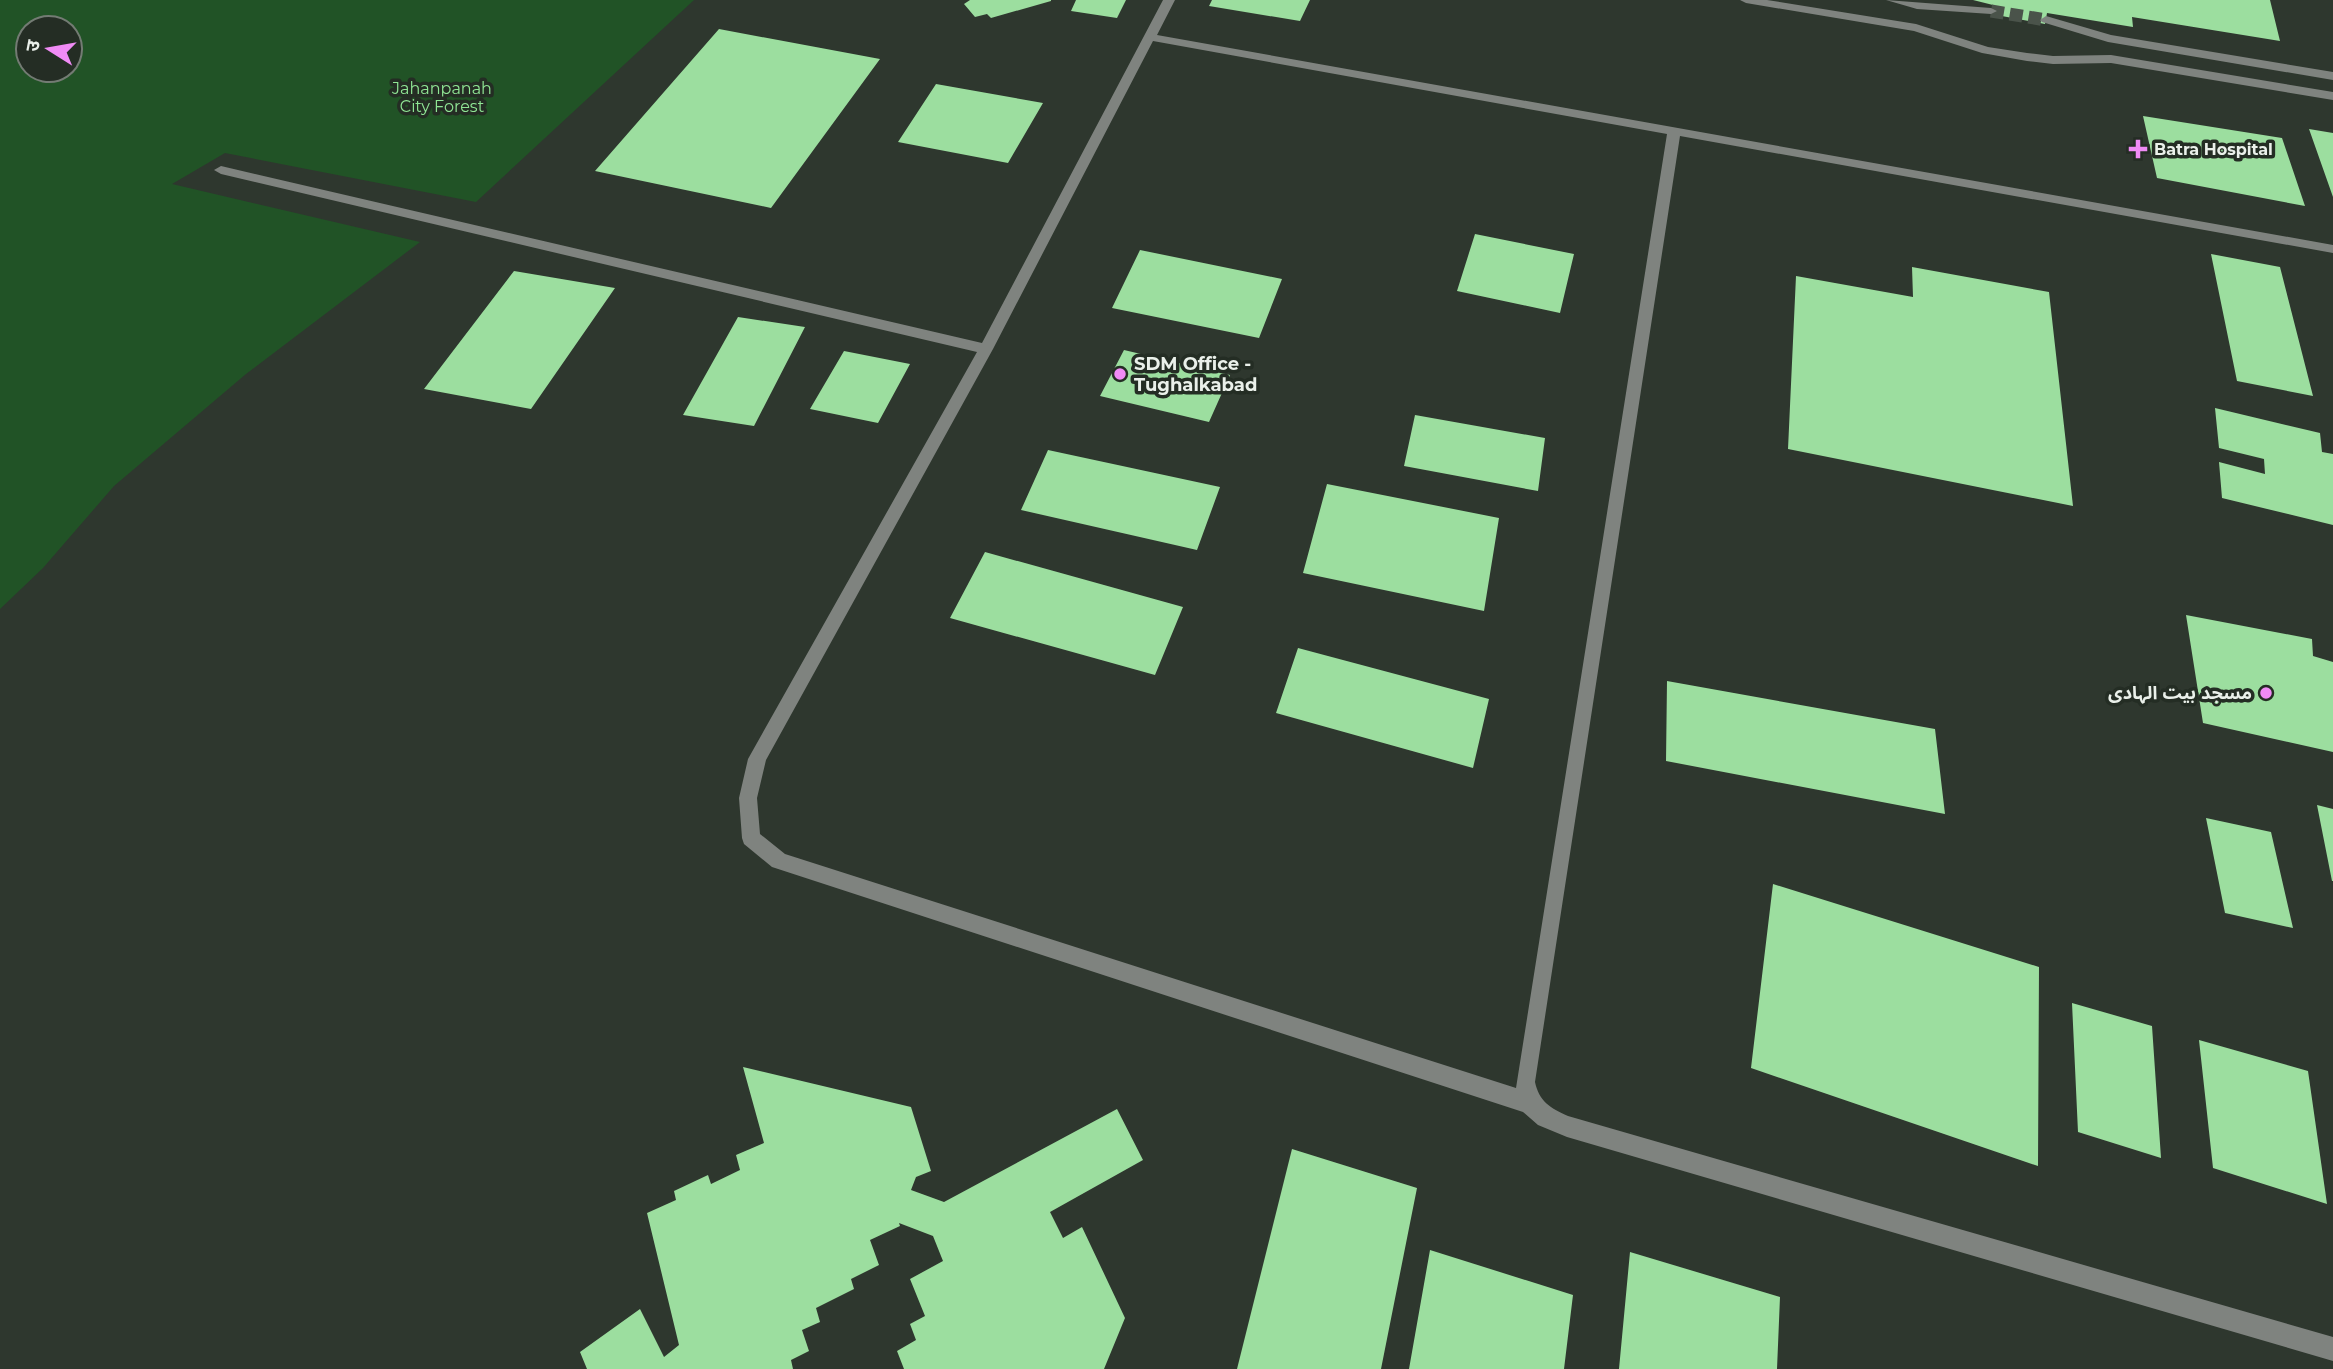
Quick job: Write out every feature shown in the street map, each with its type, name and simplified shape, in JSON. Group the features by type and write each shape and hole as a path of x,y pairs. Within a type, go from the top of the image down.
{"street":[{"path":"1169,0 986,349 757,759 748,798 751,838 779,860 1529,1103 1546,1117 1567,1126 2333,1349"},
{"path":"1746,0 1804,5 1916,28 1986,50 2027,57 2053,60 2111,59 2333,96"},
{"path":"1892,0 1917,6 1992,11"},
{"path":"1916,28 1917,6"},
{"path":"2046,20 2108,38 2333,76"},
{"path":"1150,37 2333,249"},
{"path":"2108,38 2111,59"},
{"path":"2287,68 2294,90"},
{"path":"1529,1103 1525,1082 1674,132"},
{"path":"221,170 986,349"}],"green space":[{"name":"Jahanpanah City Forest","path":"0,0 694,0 476,202 225,153 172,184 420,242 246,374 114,486 43,568 0,609"}],"building":[{"path":"970,0 1051,1 991,18 987,14 975,17 964,4"},
{"path":"1076,0 1126,0 1117,18 1071,11"},
{"path":"1212,0 1310,0 1300,21 1209,6"},
{"path":"1973,0 2270,0 2280,41 2132,17 2133,27 2047,13 2045,24 1991,14 1993,5"},
{"path":"719,29 880,59 771,208 595,171"},
{"path":"936,84 1043,103 1008,163 898,142"},
{"path":"2143,116 2282,138 2305,206 2157,178"},
{"path":"2309,129 2333,133 2333,197"},
{"path":"1475,234 1574,254 1560,313 1457,291"},
{"path":"1140,250 1282,279 1259,338 1112,308"},
{"path":"2211,254 2280,267 2313,396 2237,381"},
{"path":"1912,267 2049,292 2073,506 1788,449 1796,276 1913,297"},
{"path":"514,271 615,288 531,409 424,389"},
{"path":"738,317 805,327 754,426 683,415"},
{"path":"1124,350 1230,375 1209,422 1100,396"},
{"path":"844,351 910,364 878,423 810,409"},
{"path":"2215,408 2320,433 2322,452 2333,454 2333,525 2222,498 2219,462 2265,474 2264,459 2219,448"},
{"path":"1415,415 1545,438 1538,491 1404,466"},
{"path":"1048,450 1220,487 1197,550 1021,510"},
{"path":"1327,484 1499,518 1484,611 1303,573"},
{"path":"985,552 1183,607 1155,675 950,618"},
{"name":"مسجد بیت الہادی","path":"2186,615 2312,639 2313,656 2333,662 2333,752 2203,723"},
{"path":"1298,648 1489,699 1473,768 1276,713"},
{"path":"1667,681 1935,729 1945,814 1666,761"},
{"path":"2317,805 2333,809 2333,881 2332,881"},
{"path":"2206,818 2271,832 2293,928 2225,913"},
{"path":"1773,884 2039,967 2038,1166 1751,1068"},
{"path":"2072,1003 2152,1026 2161,1158 2078,1132"},
{"path":"2199,1040 2308,1071 2327,1204 2213,1168"},
{"path":"743,1067 911,1107 931,1171 916,1177 911,1190 944,1202 1117,1109 1143,1160 1050,1212 1063,1238 1082,1227 1125,1318 1104,1369 904,1369 897,1351 916,1340 910,1324 925,1316 910,1279 943,1261 933,1236 899,1223 900,1226 870,1240 879,1265 851,1279 854,1289 816,1308 820,1322 802,1330 809,1351 791,1360 793,1369 587,1369 580,1352 640,1309 664,1357 679,1345 647,1213 676,1200 674,1191 708,1175 711,1184 740,1170 736,1155 764,1143"},
{"path":"1292,1149 1417,1188 1381,1369 1237,1369"},
{"path":"1430,1250 1573,1295 1564,1369 1409,1369"},
{"path":"1630,1252 1780,1297 1777,1369 1619,1369"}],"tunnel":[{"path":"1991,11 2046,20"}],"place":[{"name":"Batra Hospital","path":"2138,149"},
{"name":"SDM Office - Tughalkabad","path":"1120,374"},
{"name":"مسجد بیت الہادی","path":"2266,693"}]}
